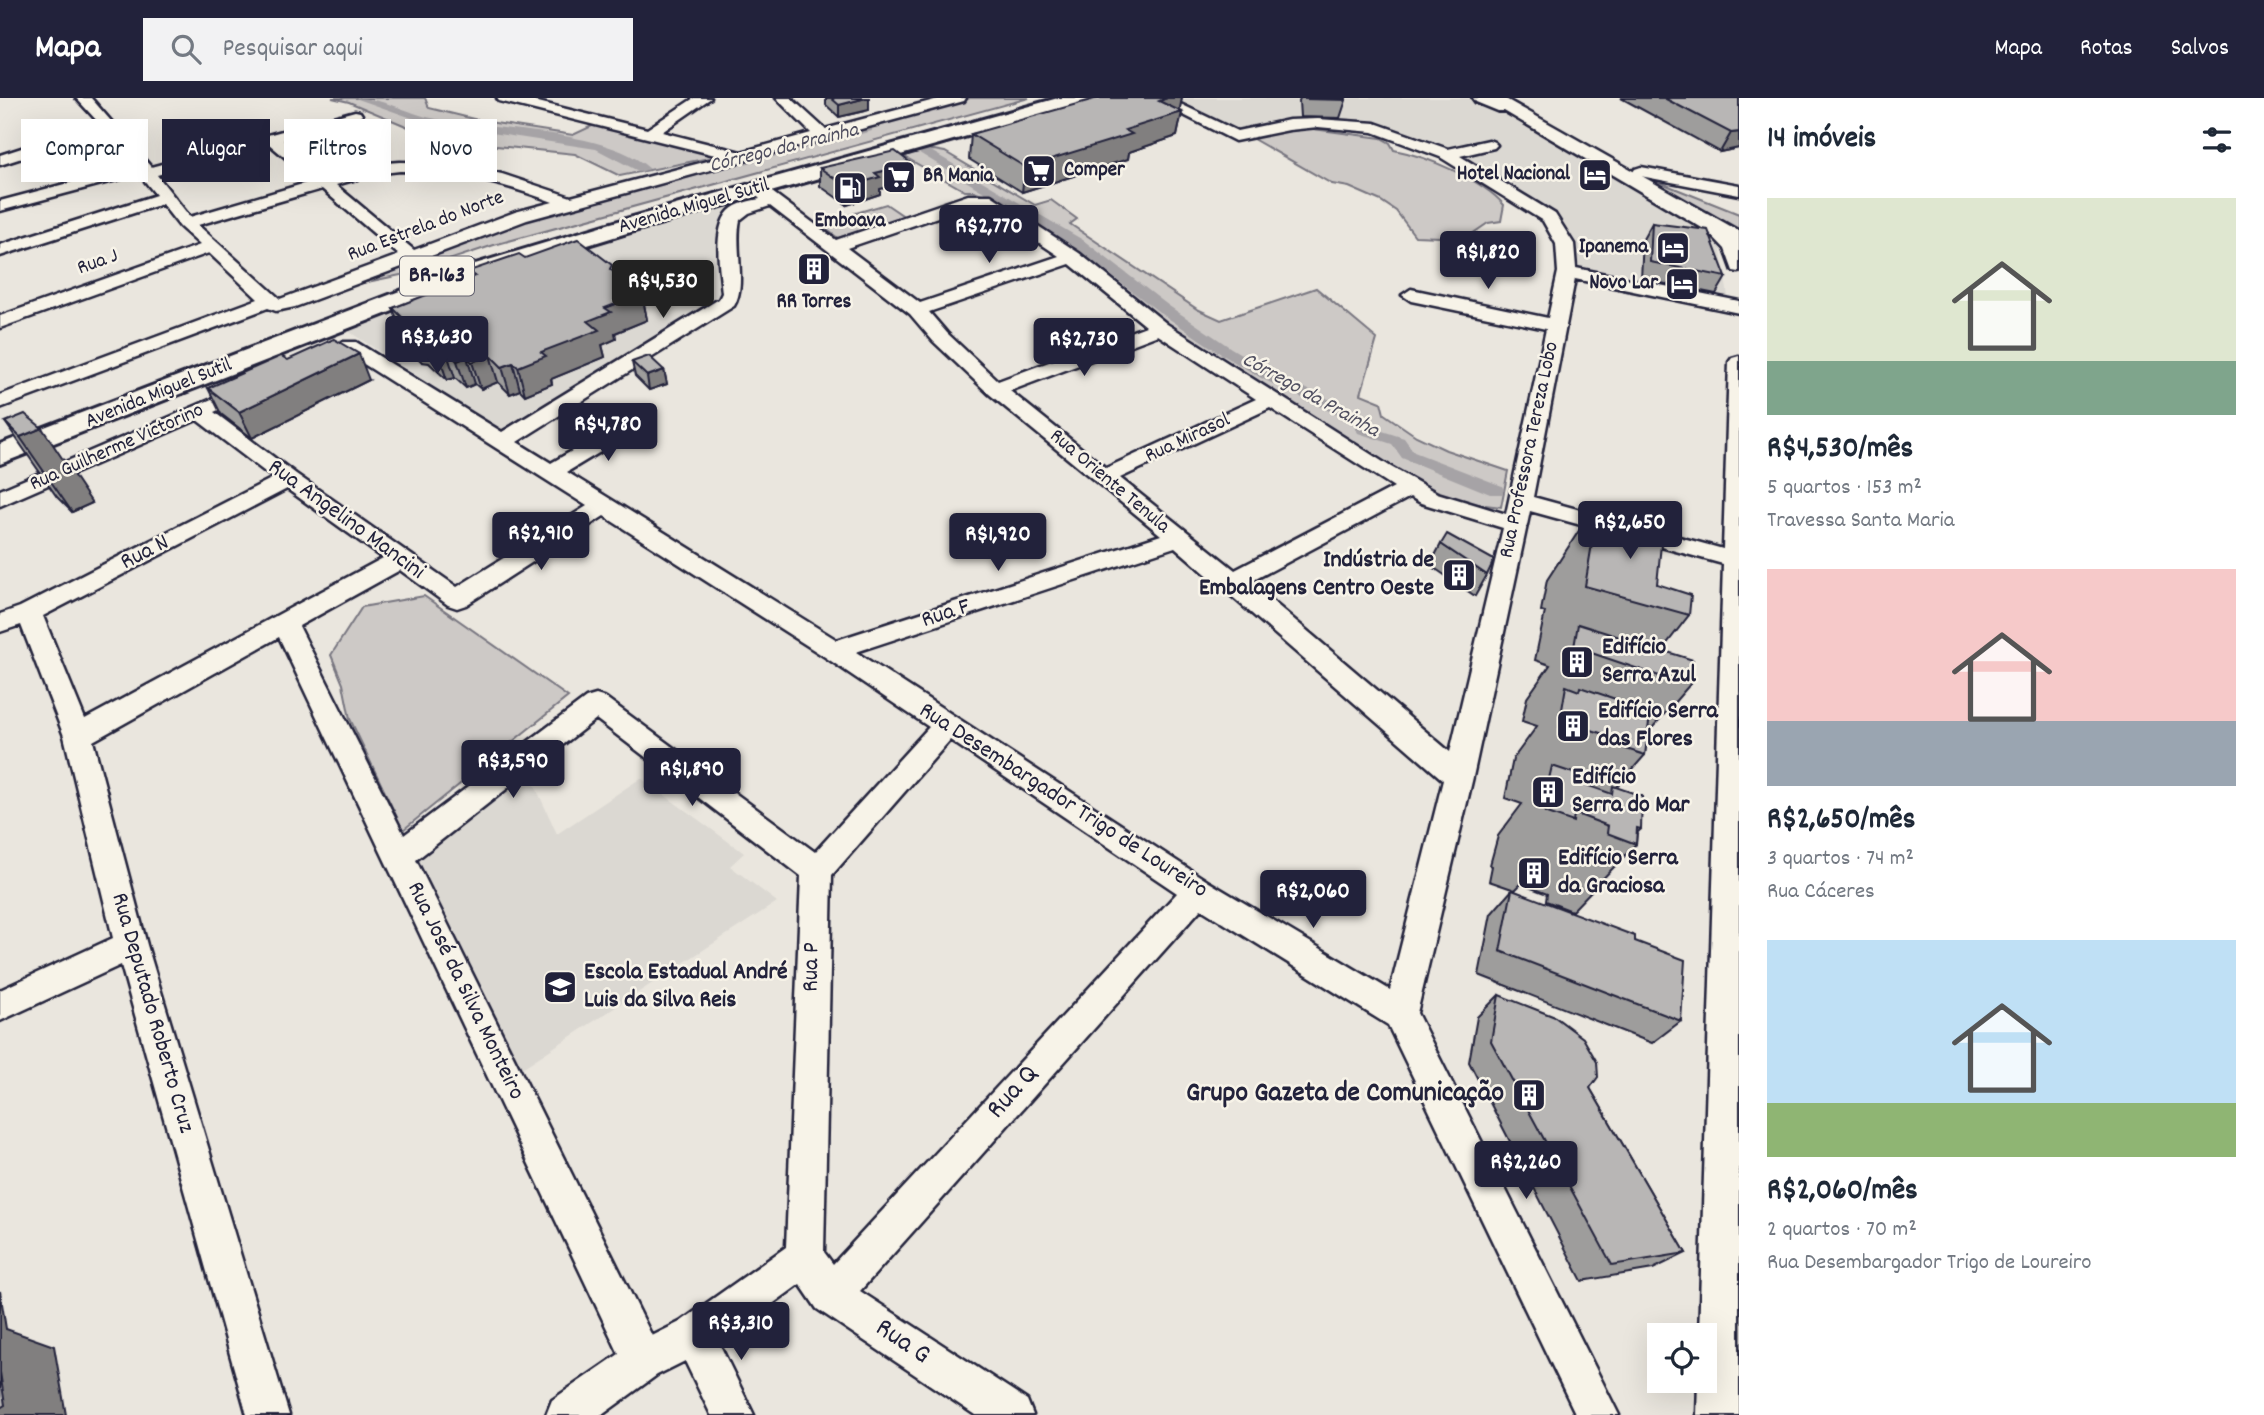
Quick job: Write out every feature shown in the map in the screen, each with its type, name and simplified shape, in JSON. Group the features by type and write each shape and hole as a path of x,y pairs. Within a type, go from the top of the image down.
{"highway":[{"name":"Avenida Miguel Sutil","path":"0,455 260,359 333,316 606,223 1049,98"},
{"name":"Avenida Miguel Sutil","path":"333,316 535,253 765,195 1080,98"},
{"path":"1483,98 1504,101"},
{"name":"Avenida Miguel Sutil","path":"0,442 260,359"}],"main road":[{"path":"1504,101 1641,172 1727,208"},
{"path":"1504,101 1739,240"}],"street":[{"path":"83,98 103,119"},
{"path":"504,98 744,157"},
{"path":"651,133 704,98"},
{"path":"784,98 823,136"},
{"name":"Rua Estrela do Norte","path":"0,402 272,303 288,303 522,216 960,98"},
{"name":"Rua Professora Tereza Lobo","path":"1157,98 1235,136 1289,125 1350,124 1398,135 1446,154 1549,218 1565,244 1567,272 1518,513 1459,777 1400,1014"},
{"path":"148,169 355,115"},
{"path":"271,138 412,257"},
{"path":"1446,154 1489,145"},
{"path":"0,160 21,153"},
{"path":"186,223 373,169 401,165 448,166 514,181 568,202"},
{"path":"1641,172 1739,190"},
{"path":"148,173 186,223 272,303"},
{"path":"0,206 97,182"},
{"path":"503,441 727,302 731,293 731,219 765,195"},
{"name":"Rua Oriente Tenula","path":"765,195 836,246 917,310 940,337 995,389 1233,581 1459,777"},
{"path":"0,251 167,197"},
{"path":"836,246 980,198 986,200 1073,257 1160,328 1410,488 1453,507 1518,513 1737,561"},
{"path":"1713,227 1733,248 1739,267"},
{"name":"Rua J","path":"0,322 211,247"},
{"path":"917,310 1073,257"},
{"path":"1567,272 1739,307"},
{"path":"1411,295 1556,326"},
{"path":"995,389 1160,328"},
{"name":"Rua Desembargador Trigo de Loureiro","path":"299,368 349,346 834,650 1198,891 1400,1014"},
{"name":"Rua Guilherme Victorino","path":"0,499 199,411 260,359"},
{"path":"1718,1415 1731,1091 1739,362"},
{"name":"Rua Mirasol","path":"1104,477 1272,400"},
{"name":"Rua Angelino Mancini","path":"199,411 399,560 457,599 602,507"},
{"path":"551,472 643,418"},
{"name":"Rua N","path":"15,618 288,479"},
{"path":"1233,581 1410,488"},
{"name":"Rua F","path":"834,650 1177,538"},
{"path":"78,736 399,560"},
{"name":"Rua Deputado Roberto Cruz","path":"15,618 78,736 131,946 268,1415"},
{"name":"Rua José da Silva Monteiro","path":"285,622 643,1361"},
{"path":"400,856 596,705 817,871 947,725"},
{"name":"Rua P","path":"805,1258 814,897 817,871"},
{"name":"Rua Q","path":"831,1295 1198,891"},
{"path":"0,1006 131,946"},
{"path":"1400,1014 1598,1415"},
{"path":"567,1415 643,1361 694,1336 805,1258"},
{"name":"Rua G","path":"805,1258 831,1295 1012,1415"},
{"path":"694,1336 733,1415"}],"shaded area":[{"path":"332,98 425,98 429,108 474,119 405,119 405,126 349,102"},
{"path":"970,98 1029,98 494,245 410,273 339,288 525,217"},
{"path":"1165,98 1476,98 1684,214 1704,229 1720,246 1729,303 1573,271 1569,242 1562,225 1548,213 1389,130 1299,120 1237,130 1223,128"},
{"path":"1498,98 1506,98 1624,168 1739,214 1739,236"},
{"path":"497,123 573,135 594,125 713,150 719,156 620,176 575,154 497,146"},
{"path":"1298,127 1381,138 1390,143 1394,150 1453,170 1482,187 1504,205 1501,221 1488,223 1466,238 1415,236 1396,211 1381,201 1349,187 1332,184 1248,136"},
{"path":"915,151 945,152 1035,205 1051,200 1077,219 1070,224 1197,309 1221,320 1316,288 1377,339 1361,394 1381,402 1384,414 1416,436 1446,450 1508,471 1501,507 1461,502 1431,492 1184,338 992,198 974,191 965,191 905,157"},
{"path":"748,201 727,217 721,301 505,433 348,331 524,267"},
{"path":"886,204 905,217 838,238 819,224"},
{"path":"424,596 568,697 403,830 350,719 343,684 331,655 362,607"},
{"name":"Escola Estadual André Luis da Silva Reis","path":"527,768 557,834 641,778 744,853 730,866 777,902 516,1072 407,857"}],"building":[{"path":"831,98 866,98 839,105"},
{"path":"1098,98 1167,98 1159,101 1182,112 1125,130 1132,134 1025,167 971,134"},
{"path":"1346,98 1346,100 1305,99"},
{"path":"1664,98 1739,98 1739,132 1731,133"},
{"path":"895,151 912,164 875,173 880,177 847,187 820,168"},
{"path":"1652,223 1708,230 1726,277 1650,262"},
{"path":"578,239 612,265 610,269 642,294 605,308 611,312 588,321 599,330 541,352 546,356 518,367 513,363 502,367 490,355 472,362 467,357 457,361 446,350 438,353 420,335 413,335 400,323 406,321 393,308 475,276 469,271 519,254 525,258"},
{"path":"334,339 359,354 239,412 208,388 281,356 288,360"},
{"path":"649,356 664,370 647,376 632,362"},
{"path":"25,414 42,428 20,437 5,422"},
{"path":"1595,506 1663,525 1657,584 1691,595 1689,615 1585,586"},
{"path":"1447,534 1494,560 1487,575 1441,544"},
{"path":"1578,624 1693,660 1692,682 1663,674 1662,677 1574,647"},
{"path":"1566,686 1579,691 1580,687 1636,706 1635,709 1650,714 1645,755 1617,746 1618,739 1586,728 1584,735 1559,727"},
{"path":"1552,766 1579,775 1578,782 1612,794 1613,786 1642,796 1641,829 1637,828 1636,844 1607,833 1608,826 1574,813 1573,822 1545,812 1545,796"},
{"path":"1512,890 1635,936 1635,941 1685,960 1681,1021 1500,951"},
{"path":"1499,995 1555,1017 1583,1038 1597,1062 1598,1077 1590,1088 1686,1253 1612,1265 1491,1041"},
{"path":"0,1372 5,1405 0,1408"}],"waterway":[{"name":"Córrego da Prainha","path":"360,98 426,120 599,146 644,169"},
{"name":"Córrego da Prainha","path":"741,161 868,129"},
{"name":"Córrego da Prainha","path":"920,149 1078,243 1164,309 1266,375 1358,419 1364,430 1398,441 1408,455 1496,490"}],"place":[{"name":"Comper","path":"1039,171"},
{"name":"Hotel Nacional","path":"1595,175"},
{"name":"BR Mania","path":"899,177"},
{"name":"Emboava","path":"850,188"},
{"name":"Ipanema","path":"1673,248"},
{"name":"RR Torres","path":"814,269"},
{"name":"Novo Lar","path":"1682,284"},
{"name":"Indústria de Embalagens Centro Oeste","path":"1459,575"},
{"name":"Edifício Serra Azul","path":"1577,662"},
{"name":"Edifício Serra das Flores","path":"1573,726"},
{"name":"Edifício Serra do Mar","path":"1548,792"},
{"name":"Edifício Serra da Graciosa","path":"1534,873"},
{"name":"Escola Estadual André Luis da Silva Reis","path":"560,987"},
{"name":"Grupo Gazeta de Comunicação","path":"1529,1095"}]}
